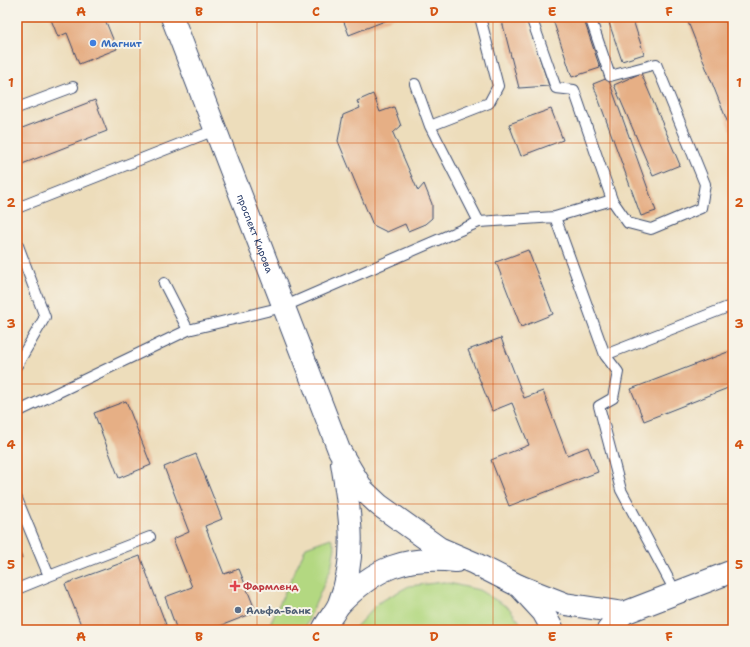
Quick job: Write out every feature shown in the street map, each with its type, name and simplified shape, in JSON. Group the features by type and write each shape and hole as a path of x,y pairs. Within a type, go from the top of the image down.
{"main road":[{"name":"проспект Кирова","path":"172,17 339,450"},
{"path":"339,450 363,490 379,505 439,548 474,563 519,586 565,604 624,613"},
{"path":"339,450 351,515 351,564 339,606"},
{"path":"323,630 327,621 339,606 370,577 401,563 433,558 474,563"},
{"path":"608,630 624,613 733,571"},
{"path":"519,586 543,612 553,630"}],"lane":[{"path":"430,126 488,103 498,86 480,17"},
{"path":"531,17 556,88 574,90 612,200 628,223 651,229 701,208 705,184 656,64 610,76 590,17"},
{"path":"415,84 430,126 479,222"},
{"path":"17,108 73,87"},
{"path":"17,208 215,130"},
{"path":"17,412 188,330 284,307 479,222 555,217 612,200"},
{"path":"555,217 605,355 618,372 613,398 599,406 621,490 676,593"},
{"path":"17,243 46,317 17,365"},
{"path":"164,283 188,330"},
{"path":"605,355 733,305"},
{"path":"17,499 49,576"},
{"path":"17,589 150,537"}],"green space":[{"path":"331,538 335,547 331,568 304,630 267,630 306,547"},
{"path":"444,582 479,590 509,608 526,630 353,630 378,603 409,586"}],"building":[{"name":"Магнит","path":"50,17 104,17 117,49 79,64 67,33 58,37"},
{"path":"342,17 395,17 349,35"},
{"path":"501,17 526,17 549,86 519,88"},
{"path":"552,17 583,17 600,68 572,77"},
{"path":"607,17 632,17 644,54 622,61"},
{"path":"686,17 724,17 733,39 733,136"},
{"path":"641,73 680,165 653,176 614,85"},
{"path":"608,78 656,211 641,216 593,84"},
{"path":"373,94 380,112 394,107 401,126 393,133 418,191 424,184 432,204 432,218 425,224 408,231 405,224 387,232 373,225 338,141 343,115 360,108 357,101"},
{"path":"95,100 107,131 17,166 17,130"},
{"path":"551,109 563,140 521,156 509,124"},
{"path":"528,250 553,314 521,327 496,262"},
{"path":"501,338 524,398 543,391 567,455 588,447 598,472 509,506 491,460 529,445 512,403 492,411 468,350"},
{"path":"733,350 733,386 644,421 631,389"},
{"path":"126,401 151,465 119,478 94,413"},
{"path":"196,454 222,519 205,526 224,574 239,569 256,612 210,630 177,630 165,597 192,587 173,539 189,532 164,467"},
{"path":"17,547 22,558 17,560"},
{"path":"140,556 168,630 83,630 65,584"}],"place":[{"name":"Магнит","path":"93,43"},
{"name":"Фармленд","path":"235,586"},
{"name":"Альфа-Банк","path":"238,610"}]}
